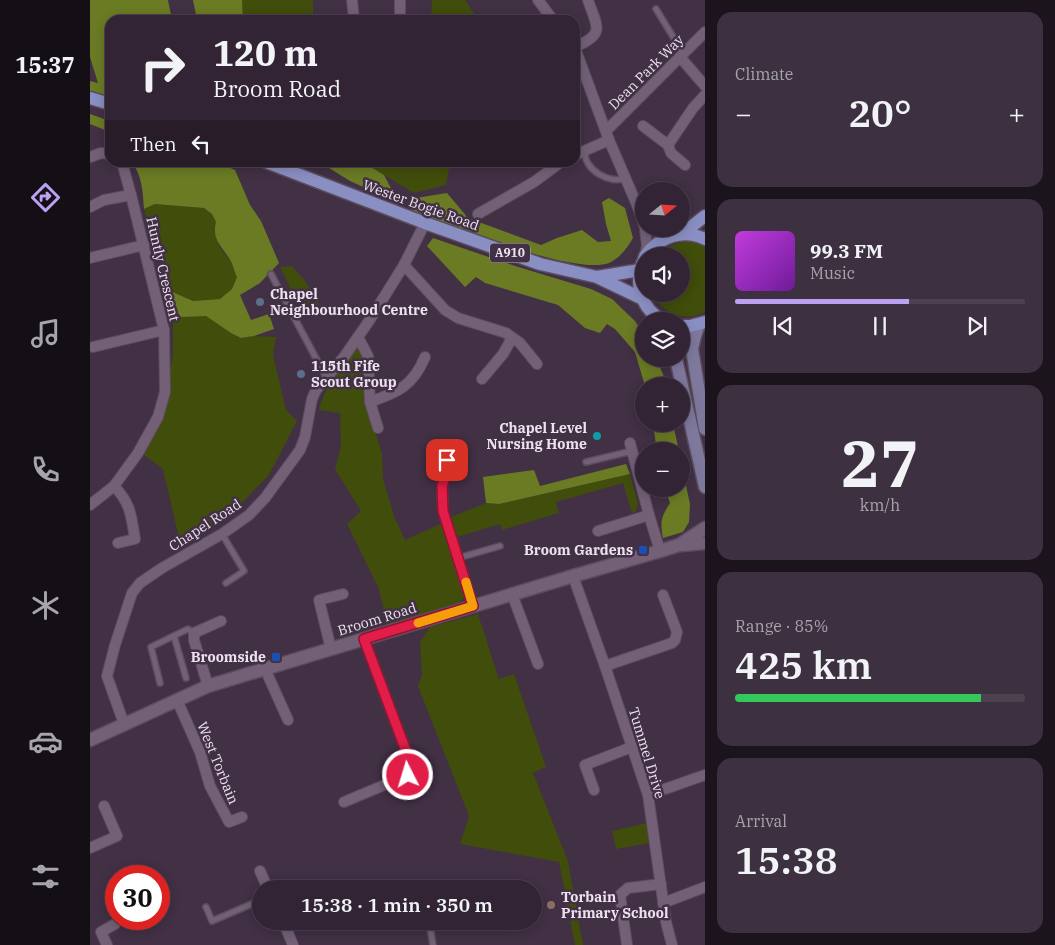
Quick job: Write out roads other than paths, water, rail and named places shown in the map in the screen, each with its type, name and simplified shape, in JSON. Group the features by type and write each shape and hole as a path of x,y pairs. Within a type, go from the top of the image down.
{"main road":[{"path":"90,98 105,102"},
{"name":"Wester Bogie Road","path":"279,167 425,223 540,264 596,277 635,296"},
{"path":"690,228 705,216"},
{"path":"690,234 705,239"},
{"path":"653,247 655,244 669,238"},
{"name":"Wester Bogie Road","path":"596,277 635,263"},
{"name":"A910","path":"645,302 653,312"},
{"path":"702,323 695,336 692,349 705,429"},
{"path":"678,367 705,487"}],"street":[{"path":"352,0 354,15"},
{"path":"400,0 400,15"},
{"path":"538,0 549,15"},
{"path":"580,45 590,40 597,27 588,0"},
{"name":"Dean Park Way","path":"607,136 705,32"},
{"path":"682,55 705,86"},
{"path":"580,61 607,136 635,200"},
{"path":"668,145 693,108 705,95"},
{"path":"643,126 668,145 671,153 685,164"},
{"path":"580,153 607,136"},
{"path":"90,157 105,154"},
{"name":"Huntly Crescent","path":"90,506 114,486 138,453 158,417 165,392 164,330 123,167"},
{"path":"478,214 534,182 554,167"},
{"path":"90,207 104,200 131,195"},
{"name":"Chapel Road","path":"124,724 107,676 132,593 140,583 162,568 222,534 257,507 300,450 305,437 312,399 316,390 358,337 404,265 425,223"},
{"path":"90,258 144,246"},
{"path":"404,265 445,310 458,318 506,333 520,343 537,364"},
{"path":"93,347 164,330"},
{"path":"358,337 368,356 368,388 378,428"},
{"path":"482,379 503,354 512,338"},
{"path":"370,402 390,395 410,383 421,368 425,357"},
{"path":"631,447 660,551"},
{"path":"443,450 447,460 447,472 442,486 443,511 473,606"},
{"path":"114,486 125,497 131,514 135,539 118,543"},
{"path":"598,531 649,516"},
{"name":"Broom Road","path":"679,545 705,528"},
{"name":"Broom Road","path":"90,740 208,686 679,545 705,543"},
{"name":"Tummel Drive","path":"573,576 648,795 663,903 672,945"},
{"path":"332,649 319,600 343,594"},
{"path":"512,594 538,664"},
{"path":"605,666 672,643 675,640 677,632 664,595"},
{"path":"208,686 194,640 194,633 221,622"},
{"path":"344,802 408,775 411,764 364,639"},
{"path":"265,669 288,720"},
{"name":"West Torbain","path":"177,700 200,752 210,786 228,822 242,817"},
{"path":"594,790 585,765 632,747"},
{"path":"648,795 705,775"},
{"path":"90,848 117,836 104,806"},
{"path":"260,871 264,880"},
{"path":"627,945 620,895 628,888 661,884"},
{"path":"663,903 705,887"},
{"path":"105,930 101,932 107,945"},
{"path":"286,930 293,945"}],"lane":[{"path":"656,9 682,55"},
{"path":"580,153 593,170 615,180 625,178"},
{"path":"271,274 326,378"},
{"path":"586,462 631,447"},
{"path":"222,534 244,571 226,583"},
{"path":"458,558 500,546"},
{"path":"160,683 151,647 188,629 194,633"},
{"path":"174,636 186,678"},
{"path":"206,907 212,921 252,904"},
{"path":"430,930 433,945"}],"place":[{"name":"Chapel Neighbourhood Centre","path":"260,302"},
{"name":"115th Fife Scout Group","path":"301,374"},
{"name":"Chapel Level Nursing Home","path":"597,436"},
{"name":"Broom Gardens","path":"643,550"},
{"name":"Broomside","path":"276,657"},
{"name":"Torbain Primary School","path":"551,905"}]}
